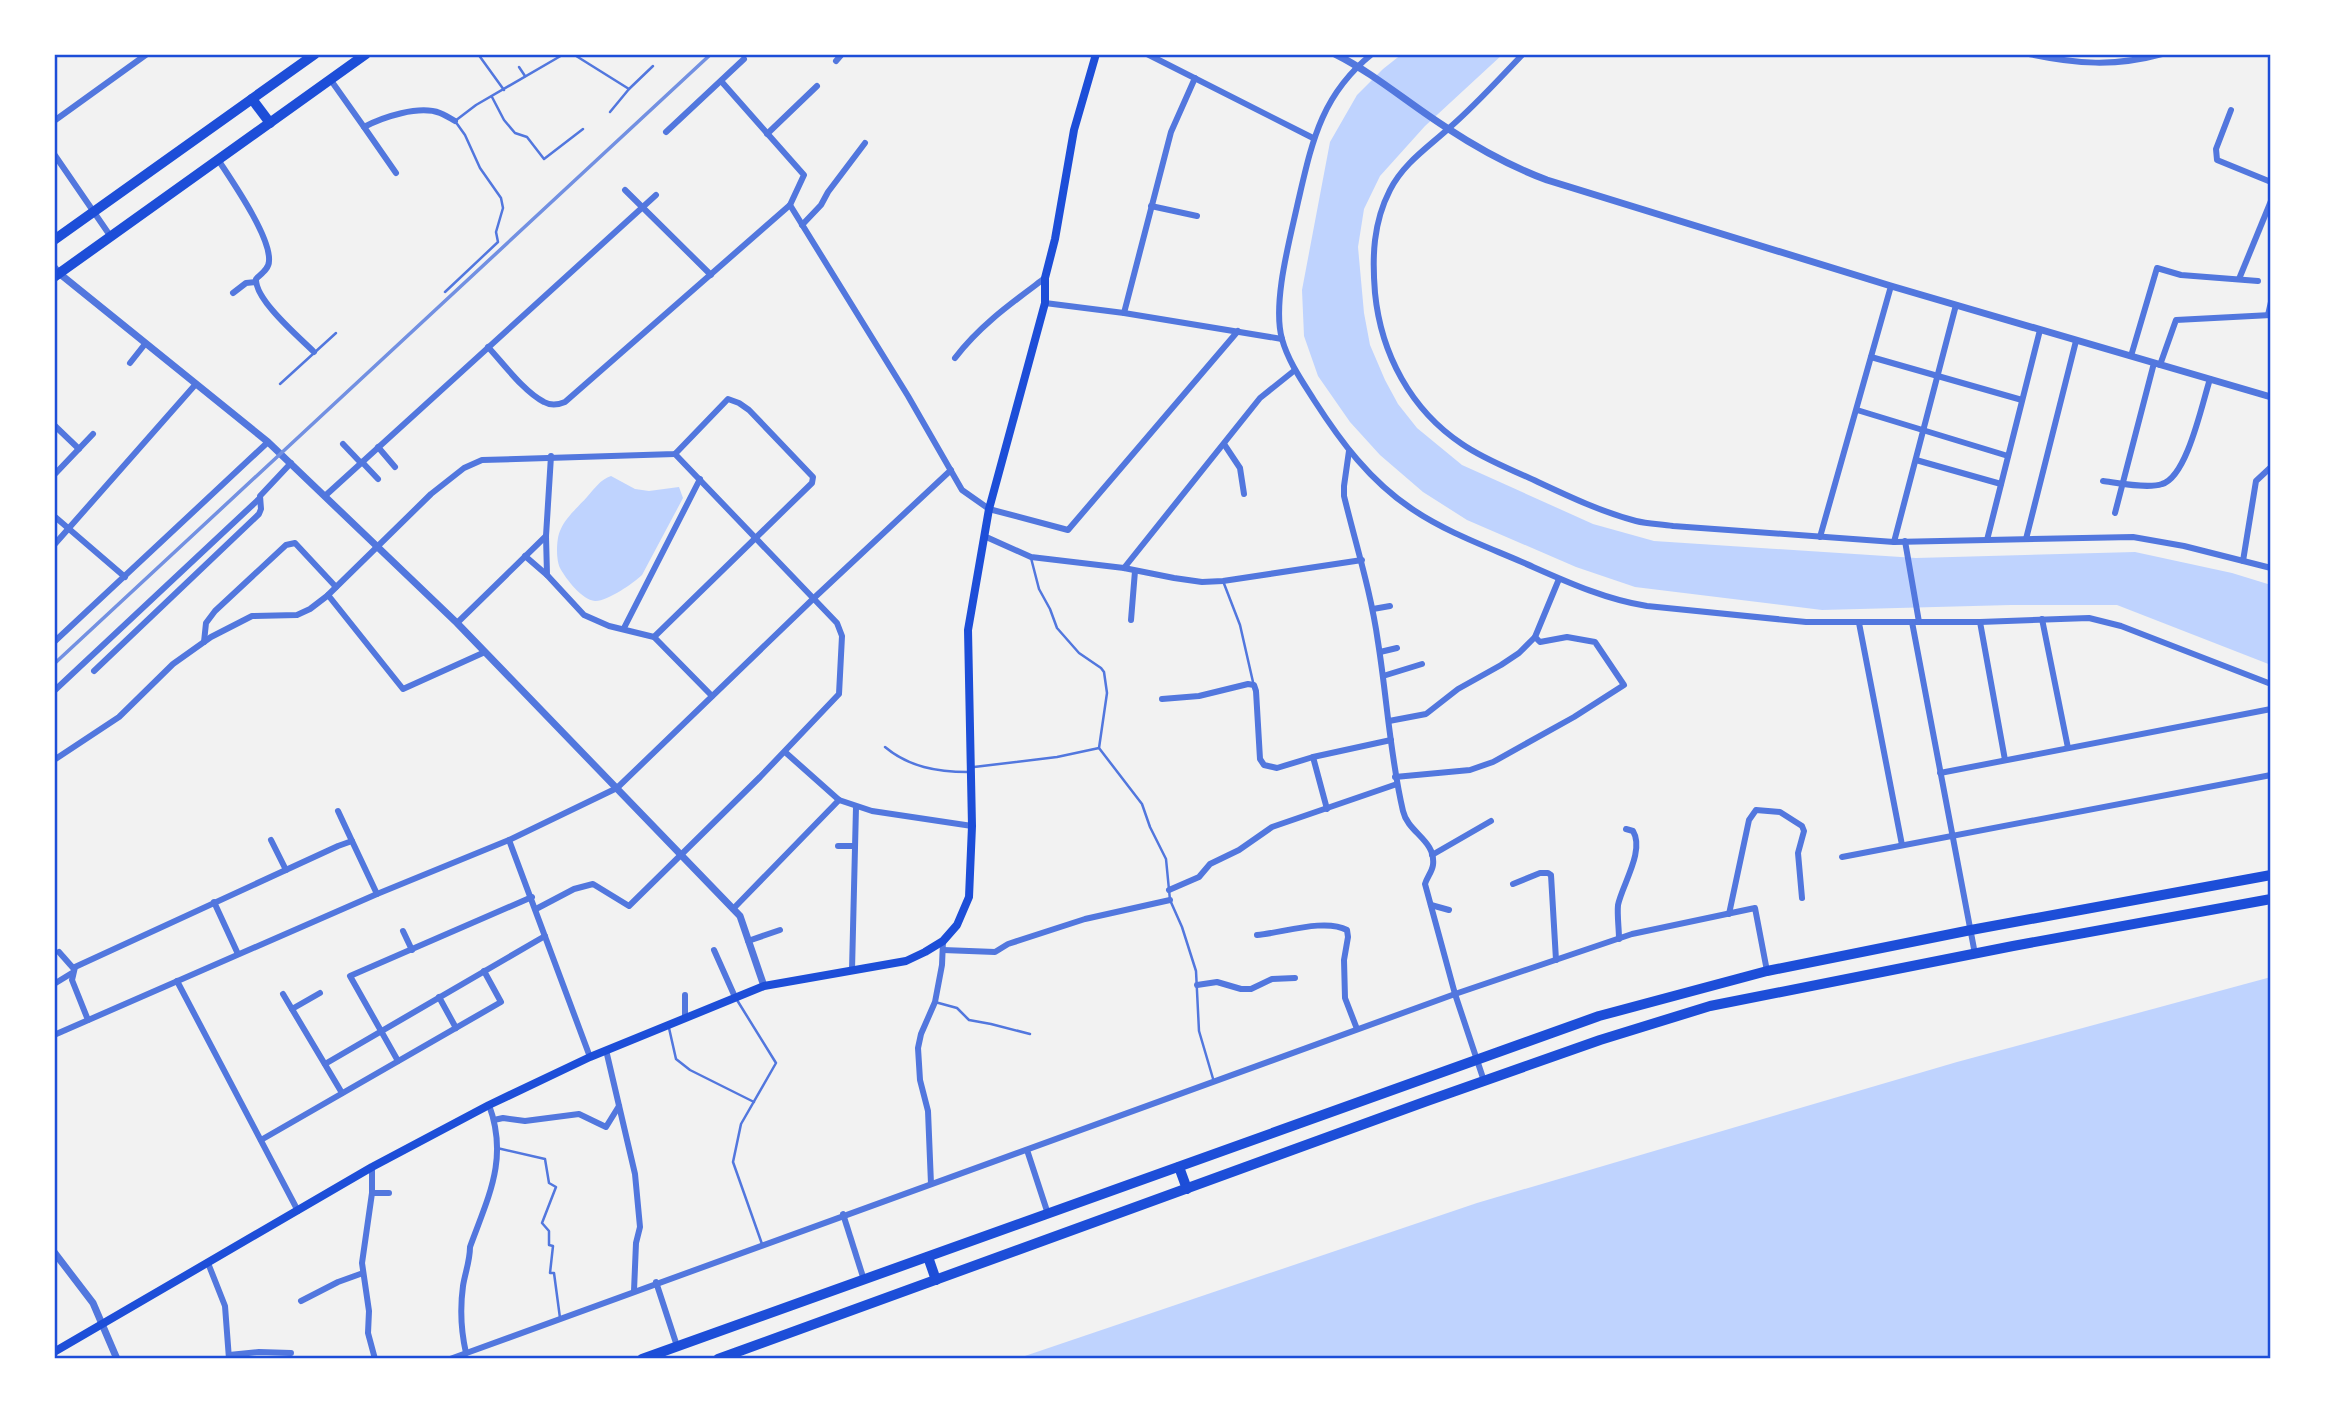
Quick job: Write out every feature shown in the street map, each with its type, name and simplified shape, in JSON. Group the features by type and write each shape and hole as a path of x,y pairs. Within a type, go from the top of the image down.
{"main road":[{"path":"54,240 315,54"},
{"path":"56,273 111,237 366,54"},
{"path":"54,1352 372,1167 489,1105 590,1057 764,986 906,961 943,945 957,925 969,897 972,769 968,630 984,536 1045,303 1045,278 1055,239 1074,130 1096,54"},
{"path":"252,99 270,123"},
{"path":"642,1359 1599,1016 1767,971 1971,930 2271,875"},
{"path":"718,1359 1484,1081 1600,1040 1710,1006 2271,899"},
{"path":"1179,1167 1187,1189"},
{"path":"928,1257 936,1280"}],"street":[{"path":"54,121 147,54"},
{"path":"836,61 842,54"},
{"path":"1147,54 1313,138"},
{"path":"1335,54 1358,66 1448,129 1520,170 1547,180 1891,286 2271,397"},
{"path":"1372,54 1358,66 1332,99 1313,138 1283,278 1280,303 1282,339 1295,370 1349,451 1384,487 1426,518 1559,579 1603,596 1647,606 1806,622 1980,622 2089,618 2103,620 2271,684"},
{"path":"1523,54 1419,154 1392,187 1379,216 1373,267 1380,325 1392,361 1401,380 1426,413 1462,444 1489,460 1591,506 1638,522 1894,542 2133,537 2184,545 2271,568"},
{"path":"2029,54 2070,63 2102,64 2145,59 2162,54"},
{"path":"666,132 744,59"},
{"path":"1124,313 1171,132 1195,78"},
{"path":"330,79 396,173"},
{"path":"488,346 532,394 544,403 558,405 571,398 790,205 804,175 721,81"},
{"path":"768,134 817,86"},
{"path":"2231,110 2216,149 2217,160 2271,182"},
{"path":"364,127 380,119 409,112 438,112 455,121"},
{"path":"802,225 821,205 865,143"},
{"path":"54,154 111,237"},
{"path":"219,160 252,215 267,251 269,265 256,282 246,283 233,293"},
{"path":"625,190 711,275"},
{"path":"326,495 656,195"},
{"path":"2239,279 2271,201"},
{"path":"790,205 962,490 989,509 1068,530 1238,331"},
{"path":"1151,206 1197,216"},
{"path":"2131,356 2157,268 2181,275 2259,281"},
{"path":"56,273 268,442 457,623 740,916 764,986"},
{"path":"956,358 969,340 987,323 1045,278"},
{"path":"256,282 258,291 268,304 314,352"},
{"path":"1820,537 1891,286"},
{"path":"2115,513 2157,364 2176,320 2269,315 2271,302"},
{"path":"1045,303 1282,339"},
{"path":"1894,542 1956,305"},
{"path":"1987,540 2040,330"},
{"path":"2026,540 2076,341"},
{"path":"130,363 145,344"},
{"path":"1871,357 2022,400"},
{"path":"1124,568 1260,398 1295,370"},
{"path":"2103,481 2161,485 2174,479 2183,465 2210,379"},
{"path":"54,545 195,385"},
{"path":"54,760 119,717 173,664 204,642 252,616 297,615 310,609 431,494 464,468 482,460 675,454 728,400 739,403 750,410 813,477 813,483 654,637"},
{"path":"1857,410 2008,456"},
{"path":"54,425 79,449"},
{"path":"54,475 93,434"},
{"path":"54,642 268,442"},
{"path":"343,444 378,479"},
{"path":"1224,444 1240,468 1244,494"},
{"path":"378,447 395,467"},
{"path":"1349,451 1344,496 1373,609 1396,781 1404,818 1423,838 1432,855 1432,871 1425,884 1455,994 1484,1081"},
{"path":"536,909 575,889 593,884 629,906 835,701 841,687 841,629 675,454"},
{"path":"547,575 546,536 551,456"},
{"path":"1916,460 2001,484"},
{"path":"54,691 259,499 290,463"},
{"path":"2243,561 2256,481 2271,467"},
{"path":"54,1035 377,894 509,840 617,788 951,470"},
{"path":"625,628 700,479"},
{"path":"94,671 259,514 259,499"},
{"path":"54,516 125,577"},
{"path":"457,623 546,536"},
{"path":"984,536 1031,557 1124,568 1193,581 1223,581 1362,560"},
{"path":"1905,541 1940,773 1976,954"},
{"path":"204,642 206,623 215,611 291,542 295,543 335,587"},
{"path":"524,556 547,575 584,615 609,626 654,637 712,696"},
{"path":"1131,620 1135,571"},
{"path":"1389,721 1426,714 1458,689 1519,653 1535,637 1559,579"},
{"path":"328,594 403,689 485,652"},
{"path":"1373,609 1390,606"},
{"path":"2042,619 2068,748"},
{"path":"1980,622 2005,761"},
{"path":"1859,623 1902,845"},
{"path":"1169,890 1199,877 1210,864 1239,850 1272,827 1327,809 1396,781 1470,770 1493,762 1574,717 1623,685 1595,642 1567,637 1540,642 1535,637"},
{"path":"1380,652 1397,648"},
{"path":"1383,676 1422,664"},
{"path":"1163,699 1199,696 1248,684 1254,685 1260,759 1264,765 1277,768 1391,740"},
{"path":"1940,773 2271,709"},
{"path":"785,752 839,800 856,807 972,826"},
{"path":"1313,757 1327,809"},
{"path":"1842,857 2271,775"},
{"path":"733,908 839,800"},
{"path":"852,970 856,807"},
{"path":"1729,914 1749,820 1756,810 1780,812 1802,826 1804,831 1798,853 1802,898"},
{"path":"338,811 377,894"},
{"path":"1432,855 1491,821"},
{"path":"1619,939 1618,906 1631,871 1636,838 1633,831 1626,829"},
{"path":"271,840 286,870"},
{"path":"509,840 590,1057"},
{"path":"54,984 73,971 214,902 352,841"},
{"path":"838,846 855,846"},
{"path":"1513,884 1540,873 1551,875 1556,960"},
{"path":"398,1061 350,976 531,897"},
{"path":"931,1184 928,1111 920,1080 918,1048 935,1002 943,945 995,952 1008,944 1085,919 1170,900"},
{"path":"214,902 238,954"},
{"path":"1431,905 1450,910"},
{"path":"450,1359 1357,1029 1619,939 1755,908 1767,971"},
{"path":"1257,934 1299,928 1342,927 1346,930 1348,937 1344,960 1345,998 1357,1029"},
{"path":"748,942 780,930"},
{"path":"403,931 412,950"},
{"path":"325,1064 545,936"},
{"path":"714,950 735,998"},
{"path":"59,952 73,971 72,980 88,1020"},
{"path":"261,1140 501,1002 484,971"},
{"path":"1197,985 1217,982 1251,989 1272,979 1295,978"},
{"path":"177,981 298,1211"},
{"path":"292,1009 320,993"},
{"path":"283,994 342,1093"},
{"path":"685,995 685,1018"},
{"path":"439,997 456,1028"},
{"path":"606,1050 635,1174 640,1227 636,1243 634,1291"},
{"path":"466,1353 462,1334 463,1284 470,1247 496,1177 497,1132 489,1105"},
{"path":"494,1120 503,1118 525,1121 579,1114 606,1127 619,1106"},
{"path":"1027,1150 1048,1214"},
{"path":"372,1167 372,1193 362,1263 369,1311 368,1333 375,1359"},
{"path":"372,1193 389,1193"},
{"path":"843,1214 864,1280"},
{"path":"54,1252 93,1303 117,1359"},
{"path":"208,1263 225,1306 229,1357 259,1352 291,1353"},
{"path":"301,1301 363,1273"},
{"path":"656,1282 677,1346"},
{"path":"475,1349 479,1359"}],"lane":[{"path":"478,54 503,90"},
{"path":"445,292 498,242 496,227 503,208 501,198 480,168 465,135 455,121 476,105 564,54"},
{"path":"573,54 629,89"},
{"path":"519,66 525,76"},
{"path":"610,112 653,66"},
{"path":"492,97 509,126 527,137 544,159 583,129"},
{"path":"281,384 336,333"},
{"path":"1031,557 1039,589 1057,628 1079,653 1101,667 1104,673 1107,693 1099,748 1142,804 1166,859 1170,900 1196,971 1199,1031 1214,1082"},
{"path":"1223,581 1240,625 1254,685"},
{"path":"885,747 906,762 945,771 1057,757 1099,748"},
{"path":"735,998 776,1063 741,1124 733,1162 762,1244"},
{"path":"935,1002 957,1008 969,1020 1030,1034"},
{"path":"669,1024 676,1059 690,1070 754,1102"},
{"path":"497,1149 545,1159 549,1183 556,1187 541,1223 549,1231 549,1245 553,1246 550,1273 554,1273 560,1318"}],"water":[{"path":"1402,54 1503,54 1425,126 1380,176 1364,209 1358,247 1370,345 1385,380 1398,404 1417,428 1462,465 1593,524 1654,541 1916,558 2135,552 2232,573 2271,585 2271,665 2117,605 1822,610 1635,587 1576,567 1467,520 1423,492 1380,455 1350,422 1318,376 1304,336 1302,290 1330,142 1357,95"},
{"path":"611,476 635,489 649,491 679,487 683,498 642,575 613,595 595,601 580,593 560,568 558,539 568,517 604,479"},
{"path":"2271,977 2271,1359 1016,1359 1477,1203 1957,1062"}],"railway":[{"path":"54,664 711,54"}]}
